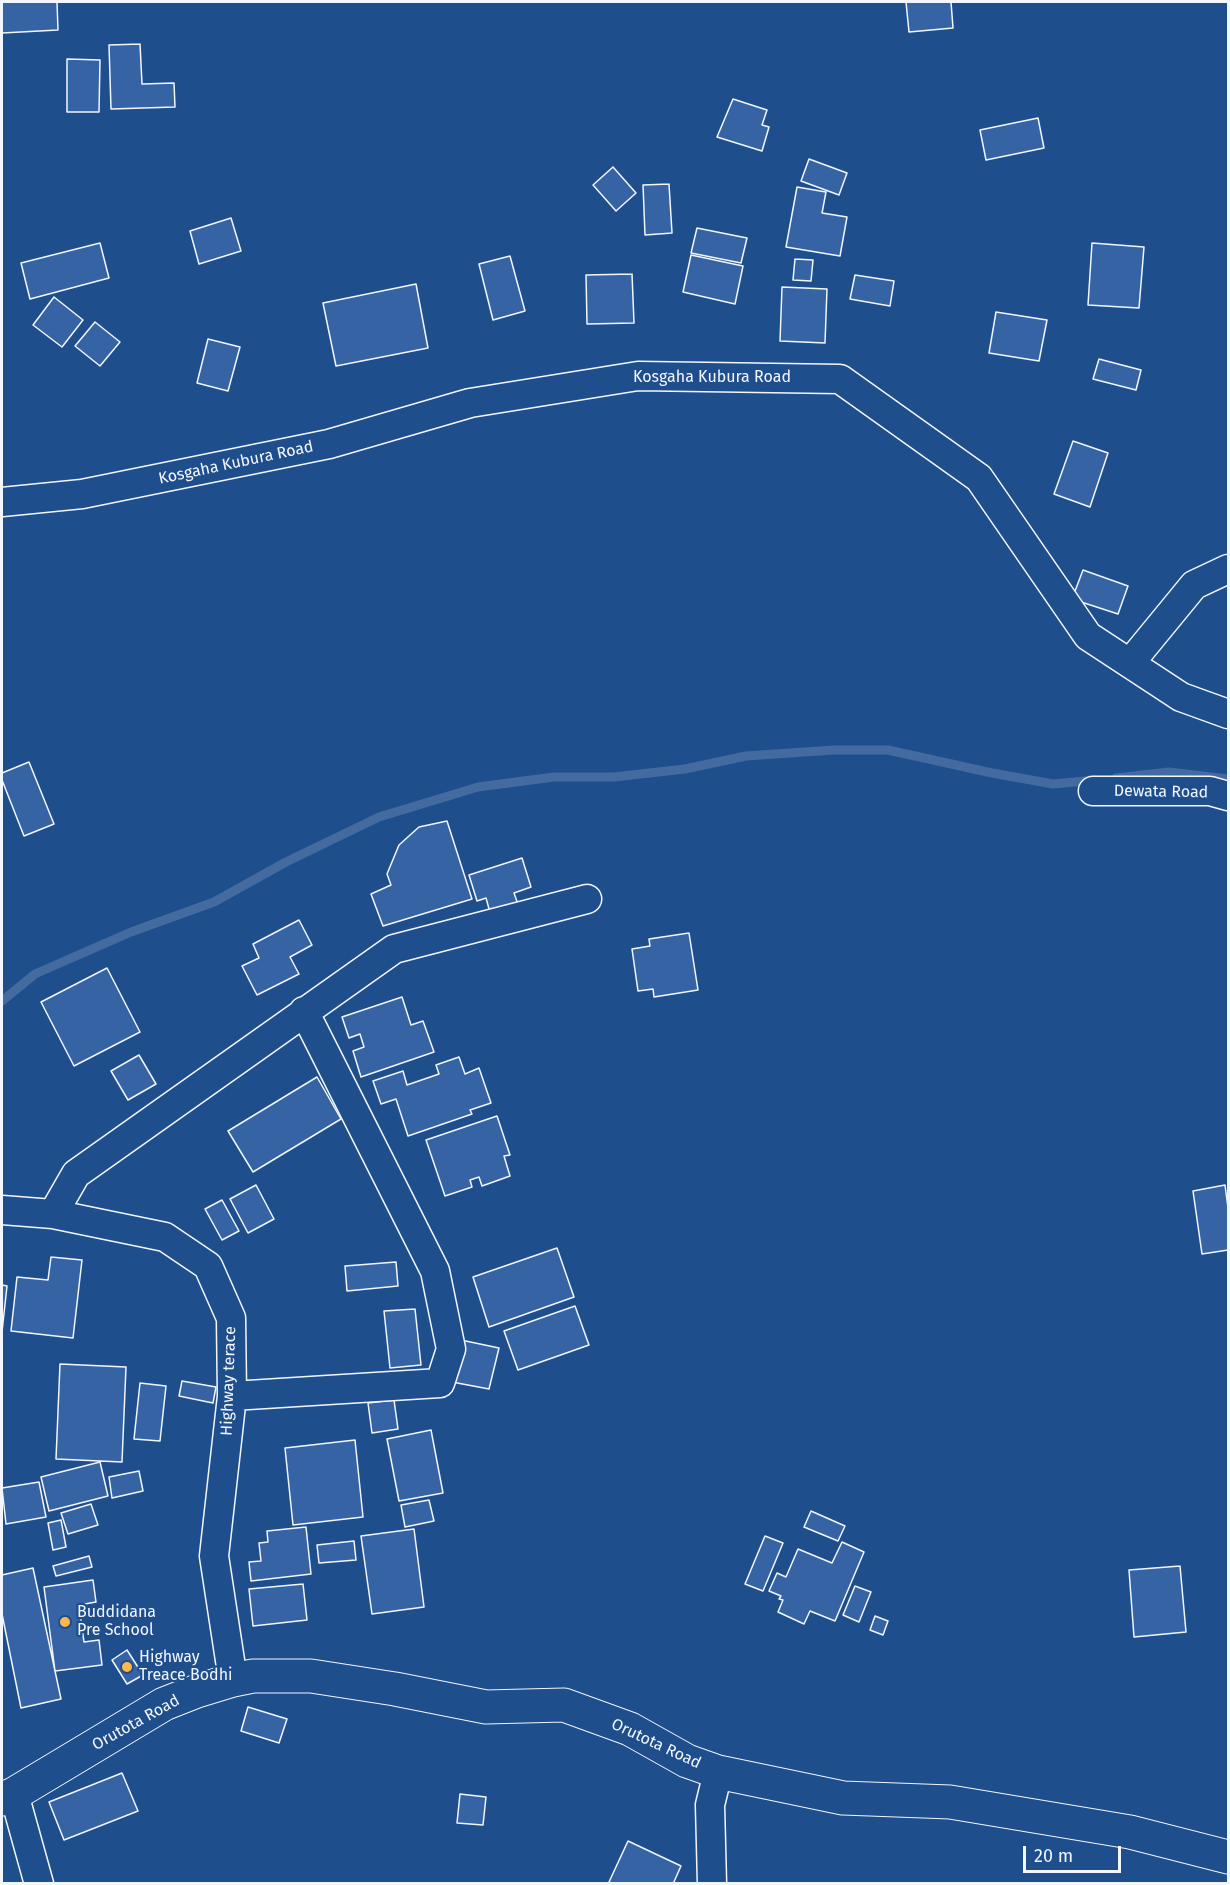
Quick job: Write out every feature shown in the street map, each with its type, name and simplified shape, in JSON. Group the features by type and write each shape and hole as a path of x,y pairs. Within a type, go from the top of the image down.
{"main road":[{"name":"Orutota Road","path":"8,1797 164,1704 233,1680 253,1676 311,1676 395,1689 486,1707 564,1705 630,1730 687,1761 718,1772 843,1798 950,1802 1130,1832 1228,1857"}],"street":[{"name":"Kosgaha Kubura Road","path":"2,501 82,494 329,444 470,403 638,376 840,379 979,478 1088,636 1181,697 1228,714"},
{"path":"1130,663 1194,585 1228,569"},
{"name":"Dewata Road","path":"1093,791 1209,791 1228,796"},
{"path":"53,1214 76,1174 394,949 587,899"},
{"path":"232,1396 440,1383 451,1349 435,1271 304,1011"},
{"name":"Highway terace","path":"2,1210 53,1214 165,1237 208,1266 231,1318 232,1396 214,1556 233,1680"},
{"path":"712,1884 710,1805 718,1772"},
{"path":"8,1797 39,1884"}],"building":[{"path":"2,2 57,2 58,30 2,33"},
{"path":"906,2 951,2 953,28 909,32"},
{"path":"140,44 142,84 174,83 175,107 111,109 109,45"},
{"path":"67,59 100,60 99,112 67,112"},
{"path":"733,99 767,110 762,125 769,127 762,151 717,137"},
{"path":"1038,118 1044,148 986,160 980,130"},
{"path":"809,159 847,173 839,195 801,181"},
{"path":"613,167 636,193 616,211 593,185"},
{"path":"669,184 672,233 645,235 643,185"},
{"path":"797,187 826,192 822,213 847,217 840,256 786,247"},
{"path":"231,218 241,251 199,264 190,231"},
{"path":"697,228 747,238 741,263 691,253"},
{"path":"100,243 109,278 30,299 21,263"},
{"path":"1092,243 1144,247 1139,308 1088,305"},
{"path":"691,255 743,266 735,304 683,292"},
{"path":"510,256 525,311 493,320 479,264"},
{"path":"795,259 813,260 811,281 793,280"},
{"path":"632,274 634,323 587,324 586,275"},
{"path":"855,275 894,281 890,306 850,299"},
{"path":"416,284 428,348 336,366 323,303"},
{"path":"782,287 827,289 825,343 780,341"},
{"path":"54,297 83,320 62,347 33,325"},
{"path":"996,312 1047,320 1039,361 989,353"},
{"path":"95,322 120,342 100,366 75,346"},
{"path":"208,339 240,347 228,391 197,383"},
{"path":"1099,359 1141,370 1136,390 1093,379"},
{"path":"1073,441 1108,453 1090,507 1054,494"},
{"path":"1083,570 1128,586 1118,614 1072,599"},
{"path":"29,762 54,824 24,836 2,780 2,773"},
{"path":"447,821 472,899 383,926 371,894 391,885 387,874 399,845 419,827"},
{"path":"522,858 531,887 514,893 519,907 491,916 486,898 477,901 469,875"},
{"path":"299,920 312,945 290,957 299,974 257,995 242,966 259,958 253,944"},
{"path":"689,933 698,990 654,997 653,989 638,991 632,949 650,946 649,939"},
{"path":"107,968 140,1032 74,1066 41,1002"},
{"path":"402,997 411,1025 423,1021 434,1052 361,1077 353,1051 364,1047 360,1034 349,1038 342,1017"},
{"path":"139,1055 156,1084 128,1100 111,1071"},
{"path":"459,1057 465,1074 479,1068 491,1103 470,1110 472,1114 408,1136 396,1099 381,1104 373,1081 403,1071 407,1085 439,1074 436,1065"},
{"path":"317,1077 341,1119 253,1172 228,1131"},
{"path":"497,1116 510,1155 504,1156 510,1176 482,1186 479,1177 470,1180 472,1187 445,1196 426,1140"},
{"path":"256,1185 274,1219 248,1233 230,1199"},
{"path":"1225,1185 1228,1208 1228,1250 1202,1254 1193,1191"},
{"path":"222,1200 239,1231 222,1240 205,1209"},
{"path":"557,1248 574,1297 489,1327 473,1277"},
{"path":"51,1257 82,1260 73,1338 11,1331 17,1277 48,1280"},
{"path":"396,1262 398,1286 347,1291 345,1266"},
{"path":"2,1285 7,1286 2,1332"},
{"path":"575,1306 589,1345 518,1370 504,1331"},
{"path":"415,1309 421,1365 390,1368 384,1311"},
{"path":"461,1340 499,1348 489,1389 452,1382"},
{"path":"60,1364 126,1367 122,1462 56,1459"},
{"path":"182,1381 216,1387 213,1403 179,1396"},
{"path":"140,1383 166,1386 160,1441 134,1439"},
{"path":"394,1400 398,1429 372,1433 368,1403"},
{"path":"431,1430 443,1493 399,1501 387,1439"},
{"path":"355,1440 363,1517 293,1525 285,1448"},
{"path":"100,1462 108,1496 49,1511 41,1477"},
{"path":"139,1471 143,1491 112,1498 109,1477"},
{"path":"39,1482 46,1517 6,1524 2,1488"},
{"path":"429,1500 434,1521 405,1527 401,1505"},
{"path":"91,1504 98,1525 68,1534 61,1513"},
{"path":"811,1511 845,1526 838,1541 804,1527"},
{"path":"61,1520 66,1547 53,1550 48,1523"},
{"path":"306,1527 311,1574 251,1581 249,1562 261,1561 259,1543 268,1542 267,1531"},
{"path":"414,1529 424,1607 372,1614 361,1536"},
{"path":"765,1536 783,1543 763,1591 745,1584"},
{"path":"354,1541 356,1560 319,1563 317,1545"},
{"path":"842,1542 864,1552 835,1621 810,1611 804,1624 778,1612 783,1600 779,1599 781,1596 769,1591 777,1573 786,1577 798,1549 832,1563"},
{"path":"89,1556 92,1567 56,1576 53,1566"},
{"path":"1180,1566 1186,1632 1134,1637 1129,1570"},
{"path":"33,1568 61,1699 21,1708 2,1614 2,1575"},
{"name":"Buddidana Pre School","path":"93,1580 96,1602 79,1605 84,1642 99,1640 102,1665 55,1671 44,1587"},
{"path":"303,1584 307,1620 253,1626 249,1589"},
{"path":"855,1586 871,1592 859,1622 843,1615"},
{"path":"875,1616 888,1621 883,1635 870,1630"},
{"name":"Highway Treace Bodhi","path":"127,1650 143,1675 127,1684 112,1660"},
{"path":"248,1707 287,1719 279,1743 241,1731"},
{"path":"122,1773 138,1811 64,1840 49,1802"},
{"path":"460,1794 486,1797 483,1825 457,1823"},
{"path":"628,1841 681,1866 673,1884 613,1884 609,1882"}],"waterway":[{"path":"2,1001 35,974 131,932 214,902 286,862 379,817 478,787 554,777 614,777 685,769 746,756 834,750 888,750 1053,784 1096,780"},
{"path":"1116,778 1169,772 1228,779"}],"place":[{"name":"Buddidana Pre School","path":"65,1622"},
{"name":"Highway Treace Bodhi","path":"127,1667"}]}
